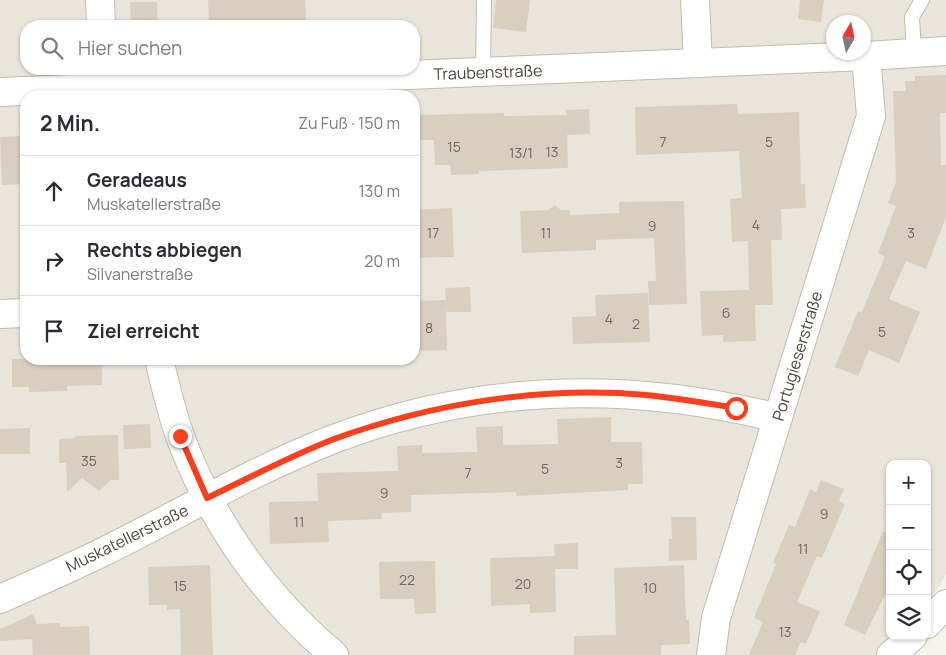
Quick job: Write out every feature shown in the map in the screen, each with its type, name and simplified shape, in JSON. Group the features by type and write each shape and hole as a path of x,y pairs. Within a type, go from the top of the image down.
{"street":[{"path":"100,0 101,20"},
{"path":"695,0 698,63"},
{"name":"Traubenstraße","path":"871,56 946,51"},
{"name":"Traubenstraße","path":"420,74 826,58"},
{"name":"Portugieserstraße","path":"711,655 716,618 871,116 866,60"},
{"name":"Traubenstraße","path":"27,90 108,84 389,75"},
{"name":"Traubenstraße","path":"0,92 20,91"},
{"path":"0,314 20,313"},
{"path":"160,365 169,403 180,436 207,498 240,553 267,589 297,622 334,655"},
{"name":"Muskatellerstraße","path":"0,599 102,552 291,457 376,425 420,413 510,397 555,394 628,394 691,400 778,418"},
{"path":"931,620 946,604"},
{"path":"891,655 908,640"}],"lane":[{"path":"483,72 484,0"},
{"path":"914,53 912,17 922,0"}],"shaded area":[{"path":"0,0 946,0 946,575 931,597 931,460 886,460 886,640 911,640 909,655 0,655"}],"building":[{"path":"208,0 305,0 306,20 209,20"},
{"path":"496,0 530,0 526,32 493,28"},
{"path":"800,0 824,0 821,22 798,19"},
{"path":"130,2 157,2 158,20 131,20"},
{"path":"946,75 946,113 940,113 941,165 946,165 946,217 926,269 906,261 889,299 920,312 899,363 869,350 858,376 835,367 858,311 862,312 885,256 878,253 896,206 888,203 896,182 893,91 906,91 905,81 915,81 915,76"},
{"path":"737,104 738,114 799,112 801,184 805,184 806,208 781,209 782,240 771,240 773,305 755,305 756,341 723,342 723,335 702,336 700,291 749,290 748,241 732,242 730,199 742,198 739,151 636,155 635,107"},
{"path":"589,109 590,134 567,135 568,168 479,171 479,174 451,175 450,165 435,165 434,140 420,140 420,115 504,113 504,116 567,115 566,110"},
{"path":"20,136 20,184 2,185 0,137"},
{"path":"684,201 687,304 649,305 648,281 656,281 654,238 596,240 596,250 522,253 520,211 549,210 554,205 561,210 570,210 570,215 619,213 619,202"},
{"path":"452,208 454,257 420,258 420,210"},
{"path":"470,287 471,312 447,312 446,308 447,350 420,351 420,301 446,300 445,288"},
{"path":"648,293 650,342 573,344 572,317 596,316 595,295"},
{"path":"12,359 20,359 20,365 102,365 102,385 67,386 67,391 29,392 29,387 12,387"},
{"path":"611,417 611,442 642,442 643,484 628,484 628,490 517,496 516,492 411,495 411,512 381,513 382,519 328,521 329,542 270,544 269,502 318,501 317,473 398,471 397,446 422,445 422,453 477,452 476,427 503,426 503,445 558,444 557,419"},
{"path":"150,424 151,448 124,449 123,425"},
{"path":"30,428 30,454 0,454 0,429"},
{"path":"118,435 119,480 111,480 99,491 82,478 67,492 66,463 59,463 59,439 75,438 75,436"},
{"path":"821,480 844,489 839,501 845,504 822,558 817,556 797,602 820,611 806,644 801,642 795,655 749,655 763,622 754,618 776,564 773,563 789,525 795,527 810,489 816,492"},
{"path":"671,517 696,517 697,560 669,561 669,539 672,539"},
{"path":"883,531 886,532 886,593 865,635 844,625"},
{"path":"578,543 578,569 555,569 556,612 530,613 530,604 491,606 490,558 555,556 554,544"},
{"path":"435,561 436,613 415,614 414,599 380,599 379,562"},
{"path":"210,565 213,655 181,655 180,609 167,610 167,605 149,605 148,567"},
{"path":"684,565 686,620 689,620 690,644 661,645 661,655 574,655 574,636 616,635 614,568"},
{"path":"33,614 37,624 60,623 60,627 89,626 90,655 33,655 32,639 0,641 0,629"}],"route":[{"path":"180,436 207,498 291,457 333,440 376,425 420,413 465,404 510,397 600,393 646,395 736,408"}]}
